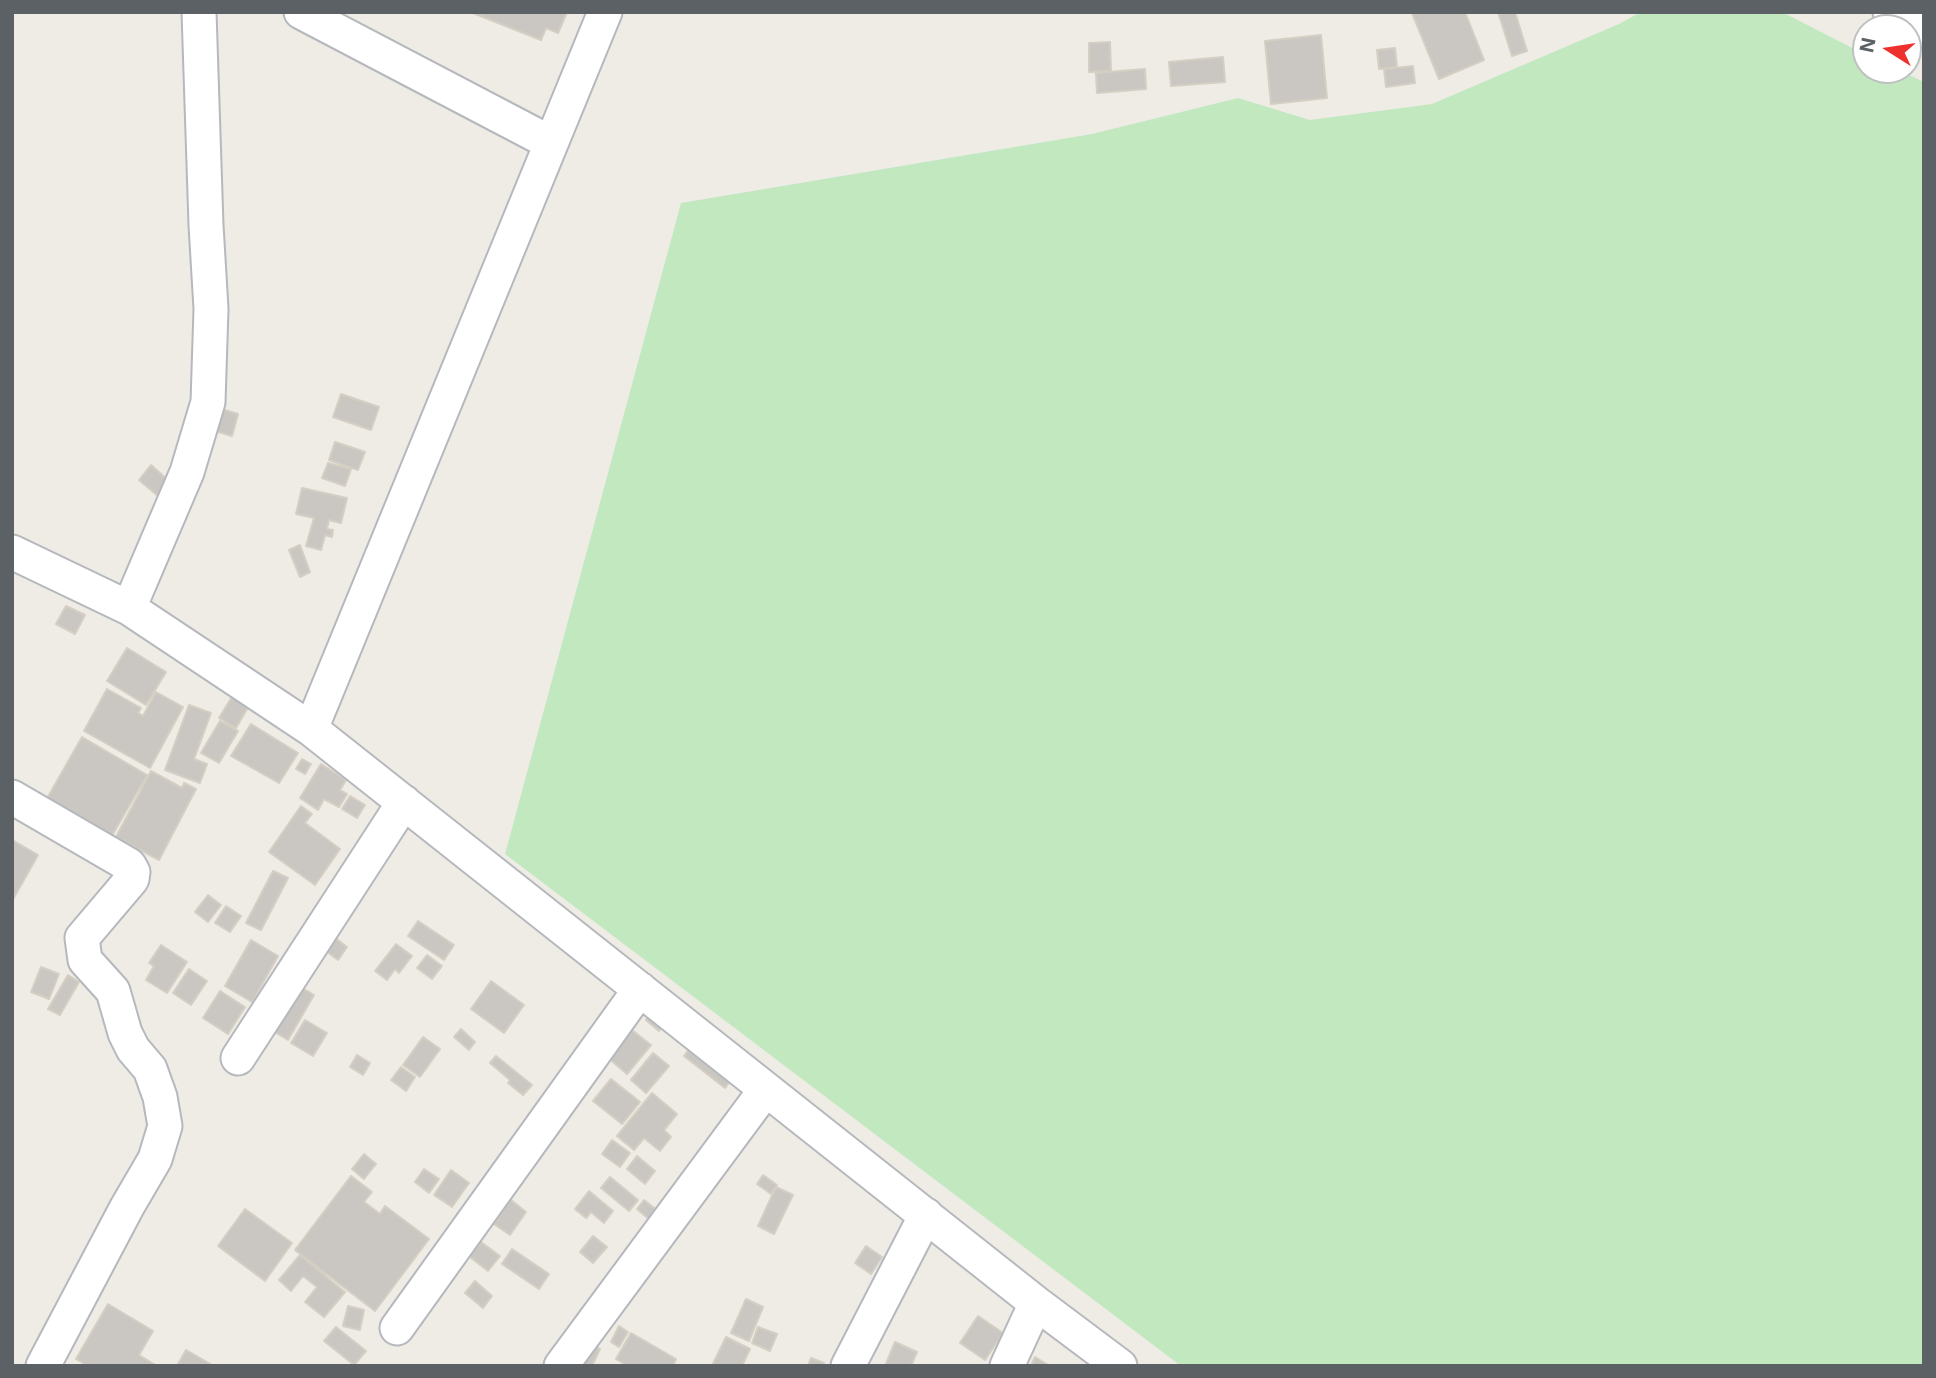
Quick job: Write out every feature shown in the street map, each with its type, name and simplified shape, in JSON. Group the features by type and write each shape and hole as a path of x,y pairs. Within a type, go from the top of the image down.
{"street":[{"path":"129,608 187,472 208,402 211,309 199,12"},
{"path":"300,12 340,21 551,143"},
{"path":"311,729 605,12"},
{"path":"1890,12 1924,30"},
{"path":"12,552 129,608 311,729 1120,1366"},
{"path":"12,797 129,865 133,872 132,879 82,938 85,960 113,991 125,1033 133,1049 150,1069 160,1097 165,1126 155,1159 43,1366"},
{"path":"238,1058 404,802"},
{"path":"397,1328 640,989"},
{"path":"561,1366 766,1089"},
{"path":"848,1366 926,1215"},
{"path":"1007,1366 1037,1303"}],"green space":[{"path":"1641,12 1782,12 1852,48 1852,84 1924,82 1924,1366 1181,1366 505,854 681,203 1092,134 1238,98 1310,120 1432,104 1619,24"}],"building":[{"path":"567,12 558,33 546,28 541,40 473,13"},
{"path":"1465,12 1484,60 1439,79 1412,13"},
{"path":"1498,12 1515,12 1527,51 1512,56"},
{"path":"1321,35 1327,98 1271,104 1265,41"},
{"path":"1110,42 1111,71 1089,72 1089,43"},
{"path":"1395,48 1397,67 1379,69 1377,50"},
{"path":"1223,57 1225,82 1171,86 1169,62"},
{"path":"1413,66 1415,83 1386,87 1384,69"},
{"path":"1145,69 1146,89 1097,93 1096,73"},
{"path":"341,394 379,407 371,430 333,417"},
{"path":"215,407 238,414 232,436 208,429"},
{"path":"335,442 365,452 358,470 329,460"},
{"path":"328,463 351,469 345,486 322,478"},
{"path":"151,465 170,482 158,496 139,480"},
{"path":"302,488 347,498 341,523 329,520 327,529 333,530 332,537 325,535 321,550 306,546 314,518 296,514"},
{"path":"300,545 310,572 300,577 289,550"},
{"path":"66,606 85,615 75,634 56,624"},
{"path":"127,648 166,672 146,705 107,681"},
{"path":"238,687 254,697 236,728 219,718"},
{"path":"107,689 141,708 138,713 143,716 156,692 183,707 150,768 84,731"},
{"path":"189,705 211,713 194,759 207,764 200,783 165,770"},
{"path":"220,721 238,731 219,763 201,753"},
{"path":"251,724 298,753 279,783 231,756"},
{"path":"82,737 147,775 110,839 45,802"},
{"path":"302,759 311,764 305,774 296,769"},
{"path":"321,764 346,780 340,790 347,794 339,807 324,799 318,810 300,798"},
{"path":"151,771 182,788 184,783 196,789 159,860 116,837"},
{"path":"350,796 365,805 357,818 342,809"},
{"path":"301,806 312,814 305,823 340,849 315,885 269,852"},
{"path":"14,841 38,855 12,901 12,843"},
{"path":"273,871 288,878 261,930 246,923"},
{"path":"208,895 221,905 208,922 195,912"},
{"path":"226,906 241,916 230,932 215,923"},
{"path":"418,921 454,945 444,960 408,936"},
{"path":"331,935 347,947 338,960 322,948"},
{"path":"251,940 278,956 252,1002 225,986"},
{"path":"396,944 412,956 399,973 395,969 387,980 375,971"},
{"path":"161,945 187,962 167,993 146,980 154,966 149,963"},
{"path":"427,955 442,966 432,979 417,968"},
{"path":"41,967 59,974 49,999 31,992"},
{"path":"189,969 207,981 191,1005 173,993"},
{"path":"68,975 79,982 60,1015 48,1009"},
{"path":"491,981 524,1005 504,1033 471,1009"},
{"path":"299,986 314,995 288,1040 273,1031"},
{"path":"220,991 245,1007 228,1034 203,1018"},
{"path":"654,1008 668,1019 659,1031 646,1020"},
{"path":"305,1020 327,1033 313,1056 291,1043"},
{"path":"628,1027 651,1045 627,1074 605,1055"},
{"path":"461,1029 475,1042 469,1050 454,1037"},
{"path":"423,1037 440,1049 420,1077 403,1065"},
{"path":"694,1042 736,1073 725,1088 684,1056"},
{"path":"653,1053 669,1066 646,1093 631,1080"},
{"path":"357,1055 370,1063 363,1075 350,1067"},
{"path":"496,1056 532,1085 523,1095 490,1063"},
{"path":"401,1067 415,1077 406,1091 391,1080"},
{"path":"611,1079 640,1102 622,1124 593,1101"},
{"path":"652,1093 677,1114 664,1130 671,1137 660,1151 644,1138 634,1150 617,1136"},
{"path":"612,1140 630,1153 620,1167 602,1154"},
{"path":"364,1154 376,1164 364,1179 352,1169"},
{"path":"637,1156 655,1171 645,1184 627,1169"},
{"path":"424,1169 439,1179 429,1193 415,1182"},
{"path":"451,1170 469,1183 452,1207 434,1195"},
{"path":"763,1175 777,1185 771,1194 757,1184"},
{"path":"351,1176 372,1192 364,1202 380,1214 385,1206 429,1239 375,1311 295,1250"},
{"path":"610,1177 638,1200 629,1211 601,1188"},
{"path":"776,1187 793,1195 774,1234 758,1226"},
{"path":"589,1191 613,1211 604,1223 591,1212 586,1218 575,1209"},
{"path":"511,1200 526,1212 510,1235 494,1224"},
{"path":"644,1200 658,1211 650,1220 637,1209"},
{"path":"245,1209 292,1243 265,1281 218,1246"},
{"path":"593,1236 607,1247 593,1263 580,1252"},
{"path":"481,1242 500,1256 488,1271 470,1257"},
{"path":"866,1246 882,1257 871,1274 855,1263"},
{"path":"512,1249 549,1274 539,1289 502,1264"},
{"path":"300,1255 345,1292 324,1317 305,1302 317,1287 303,1276 291,1291 279,1280"},
{"path":"475,1281 492,1296 483,1308 465,1293"},
{"path":"746,1299 763,1307 749,1341 731,1333"},
{"path":"108,1304 153,1331 139,1355 157,1366 88,1366 76,1359"},
{"path":"348,1306 364,1310 360,1330 343,1326"},
{"path":"978,1316 1003,1333 985,1360 960,1343"},
{"path":"619,1326 628,1332 619,1347 611,1342"},
{"path":"336,1327 366,1351 354,1365 324,1341"},
{"path":"758,1327 777,1334 770,1351 752,1343"},
{"path":"631,1333 676,1359 673,1366 628,1366 616,1359"},
{"path":"726,1337 750,1349 742,1366 712,1366"},
{"path":"583,1341 600,1349 592,1366 571,1366"},
{"path":"895,1342 917,1352 911,1366 885,1366"},
{"path":"186,1350 214,1366 177,1366"},
{"path":"1035,1357 1050,1366 1031,1366"},
{"path":"811,1358 824,1363 823,1366 808,1366"}]}
